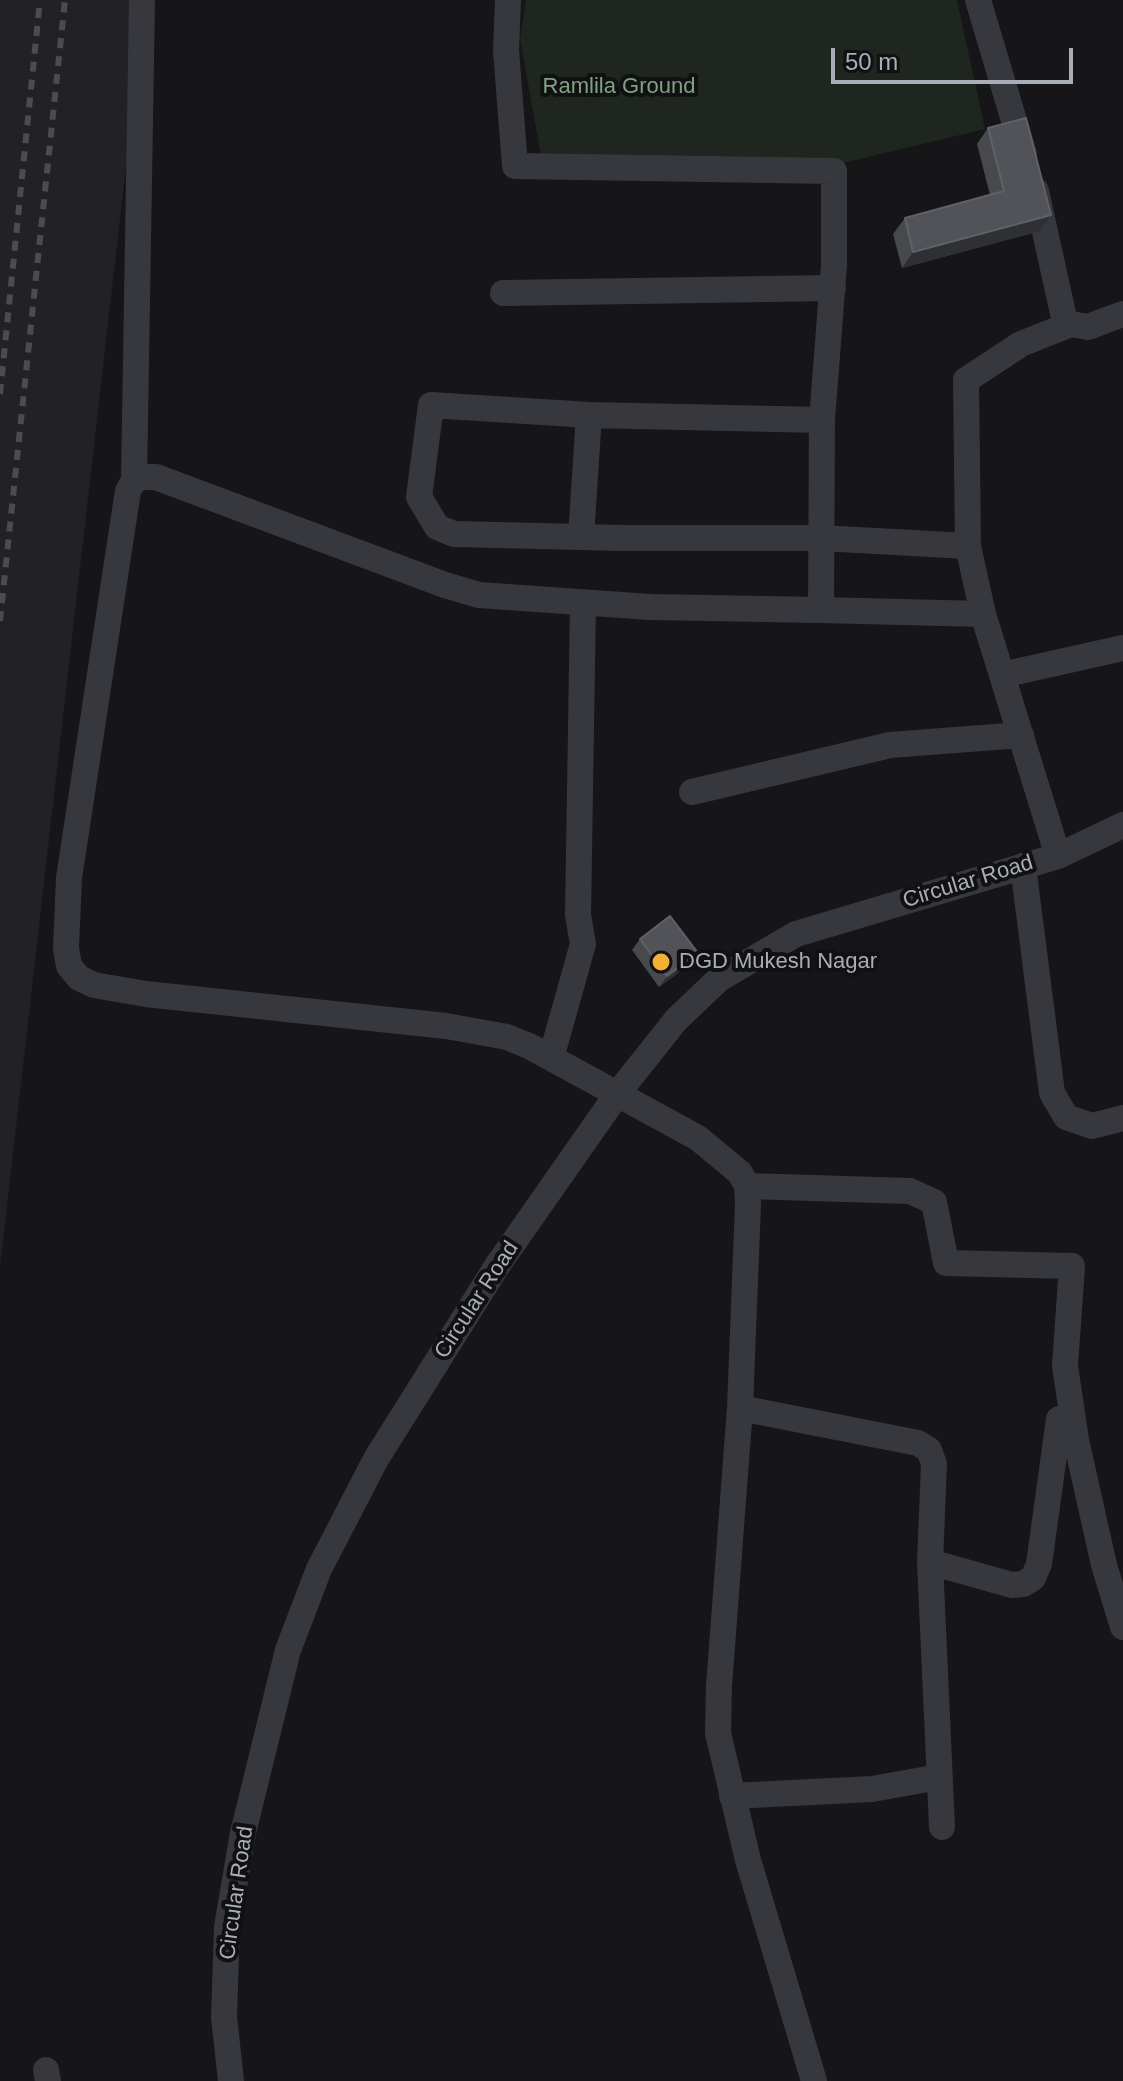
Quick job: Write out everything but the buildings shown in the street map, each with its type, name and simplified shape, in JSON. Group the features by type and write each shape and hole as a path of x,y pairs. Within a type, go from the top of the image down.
{"street":[{"path":"142,0 134,480 128,491 69,878 66,948 69,966 79,978 94,985 146,994 486,1032 507,1037 698,1138 740,1173 747,1186 740,1408 718,1733 748,1860 814,2081"},
{"path":"508,0 506,50 515,166 834,171 833,288 822,420 821,610"},
{"path":"978,0 1037,197 1064,318 1071,324 1088,327 1123,314"},
{"path":"503,293 833,288"},
{"path":"1058,856 983,614 968,546 966,380 1021,344 1071,324"},
{"path":"822,420 589,415 431,405 419,497 437,527 454,534 820,538 968,546"},
{"path":"581,537 589,415"},
{"path":"134,480 156,477 467,592 583,603 983,614"},
{"path":"551,1058 583,944 578,915 583,603"},
{"path":"1002,675 1123,648"},
{"path":"692,792 890,745 1021,735"},
{"name":"Circular Road","path":"231,2081 224,2017 227,1927 243,1833 265,1738 288,1650 314,1582 376,1459 497,1266 618,1093 676,1020 719,979 796,934 1058,856 1123,825"},
{"path":"1023,866 1052,1093 1066,1117 1092,1126 1123,1118"},
{"path":"747,1186 910,1191 934,1202 946,1263 1072,1266 1065,1366 1073,1425 1104,1565 1123,1627"},
{"path":"740,1408 918,1443 929,1450 934,1464 930,1562 942,1827"},
{"path":"930,1562 1012,1585 1023,1584 1033,1578 1039,1564 1059,1419"},
{"path":"732,1796 872,1789 939,1777"}],"shaded area":[{"path":"0,0 145,0 0,1267"}],"green space":[{"name":"Ramlila Ground","path":"526,0 957,0 985,129 839,164 545,178 520,39"}],"railway":[{"path":"0,394 40,0"},
{"path":"0,621 65,0"}],"place":[{"name":"DGD Mukesh Nagar","path":"661,962"}]}
